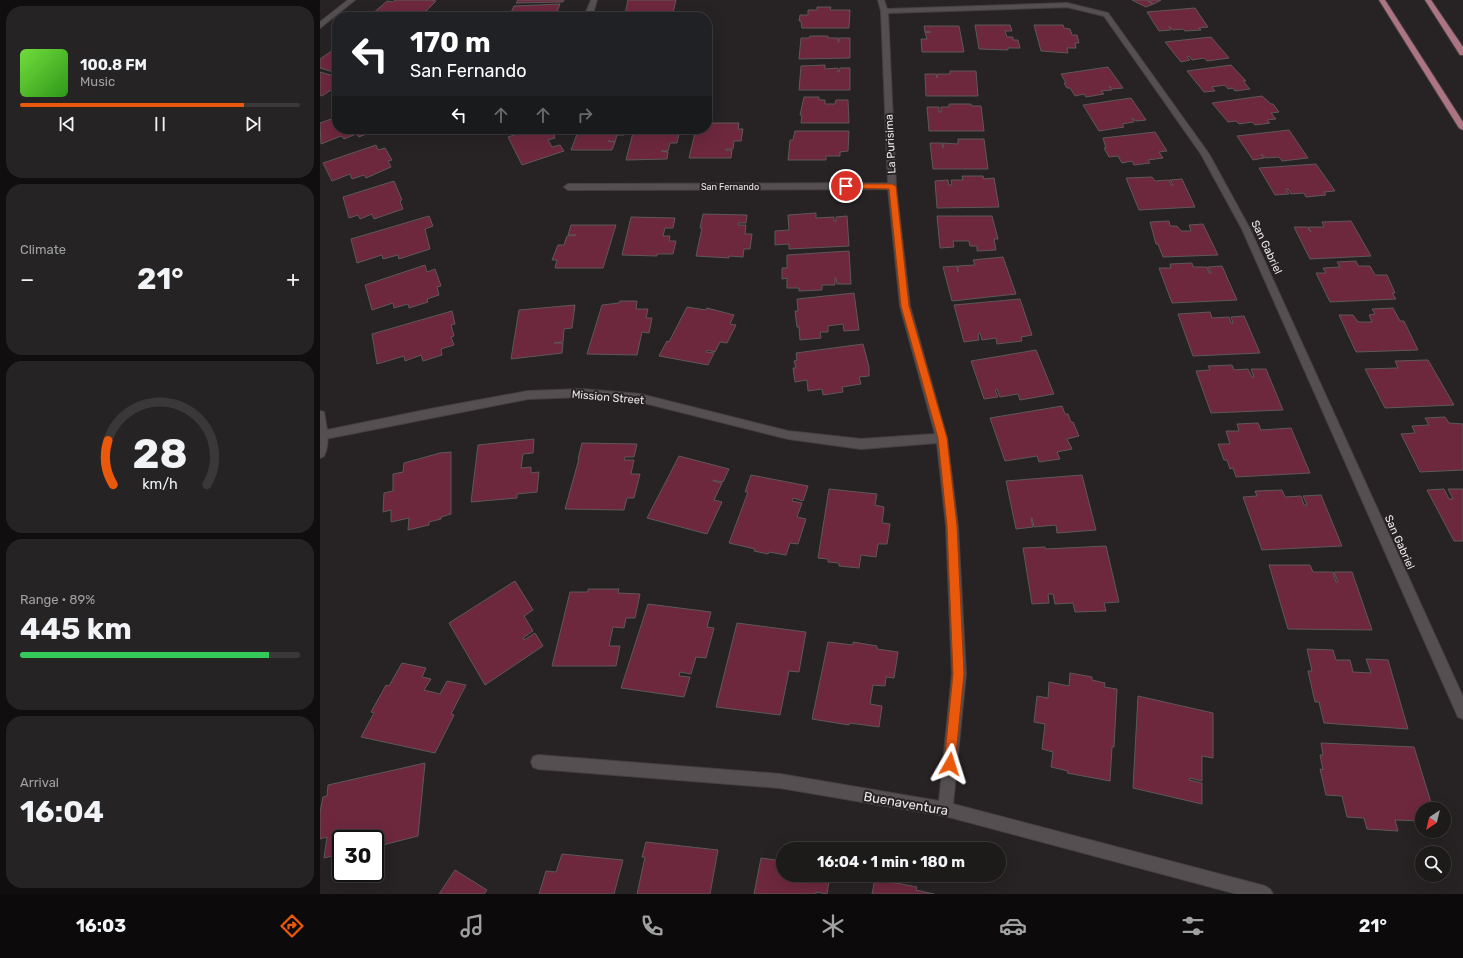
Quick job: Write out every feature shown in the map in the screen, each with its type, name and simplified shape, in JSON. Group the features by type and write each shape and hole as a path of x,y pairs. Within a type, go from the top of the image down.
{"main road":[{"path":"1382,0 1463,128"},
{"path":"1428,0 1463,52"}],"street":[{"path":"337,12 352,0"},
{"path":"590,12 594,0"},
{"name":"La Purisima","path":"881,0 884,11 892,186 905,306 942,438 952,526 959,674 945,809"},
{"name":"San Gabriel","path":"884,11 1067,4 1106,14 1204,154 1246,229 1463,712"},
{"path":"320,26 332,16"},
{"name":"San Fernando","path":"568,187 892,186"},
{"name":"Mission Street","path":"322,436 430,413 528,395 582,394 640,398 788,435 861,444 942,438"},
{"path":"320,415 322,436 320,452"},
{"name":"Buenaventura","path":"538,762 780,781 945,809 1265,894"}],"building":[{"path":"395,0 436,1 425,12 374,12 387,1 393,2"},
{"path":"518,0 564,0 563,2 516,3"},
{"path":"628,0 676,0 673,12 625,12"},
{"path":"1132,0 1161,0 1154,4 1148,1 1153,4 1146,7"},
{"path":"560,4 557,12 511,12 514,6"},
{"path":"817,7 831,7 830,10 850,10 849,28 802,28 801,21 799,21 800,15 808,15 808,10 817,10"},
{"path":"1195,8 1208,27 1199,28 1201,30 1185,31 1183,29 1173,30 1169,26 1171,30 1159,31 1147,12"},
{"path":"975,25 1010,25 1012,31 1005,31 1007,37 1013,37 1013,40 1018,40 1020,48 1008,48 1008,50 979,49"},
{"path":"1034,25 1063,25 1064,28 1070,29 1072,35 1077,35 1079,43 1075,43 1076,48 1067,48 1068,53 1041,51"},
{"path":"924,26 959,26 964,52 922,52 921,39 927,39"},
{"path":"810,36 828,36 828,38 838,38 838,42 839,38 850,38 850,58 799,59 801,38 809,38"},
{"path":"1211,37 1229,58 1207,61 1204,58 1192,60 1189,56 1187,57 1190,60 1181,62 1165,42"},
{"path":"332,51 332,72 320,68 320,59"},
{"path":"825,65 825,69 838,68 838,72 840,68 850,68 850,90 799,90 801,66"},
{"path":"1231,65 1246,81 1243,81 1250,89 1235,91 1233,88 1228,89 1225,85 1212,87 1215,91 1204,92 1187,71"},
{"path":"1108,67 1123,88 1113,89 1109,86 1112,90 1101,91 1104,94 1086,97 1084,94 1075,96 1070,88 1067,88 1061,74"},
{"path":"950,71 976,71 978,96 926,96 925,74 936,74 937,78 937,74 950,74"},
{"path":"320,72 332,76 332,89 322,96 320,95"},
{"path":"1262,96 1273,104 1279,112 1271,113 1276,119 1267,120 1270,123 1255,125 1252,122 1239,124 1236,121 1228,122 1212,103"},
{"path":"804,97 819,97 819,100 825,100 825,104 835,104 836,100 848,100 849,123 801,123 802,115 800,115"},
{"path":"1131,98 1146,120 1136,121 1132,118 1134,122 1122,124 1124,127 1099,131 1083,105"},
{"path":"949,104 971,104 972,106 981,106 984,131 929,131 927,107 939,107 939,112 941,112 941,107 949,107"},
{"path":"332,119 332,134 356,134 344,139 341,136 321,144 320,123"},
{"path":"712,123 739,123 738,129 743,129 741,141 734,141 733,149 725,150 732,150 731,158 689,158 695,134 712,134"},
{"path":"1289,130 1308,158 1282,161 1279,157 1265,158 1261,155 1264,158 1253,160 1237,136"},
{"path":"795,131 849,131 848,151 840,152 840,156 826,156 826,160 788,160 790,140 793,140"},
{"path":"1155,132 1167,151 1159,152 1163,158 1148,160 1150,163 1134,165 1132,161 1122,163 1118,156 1109,157 1104,148 1106,148 1103,138"},
{"path":"356,134 366,134 359,137"},
{"path":"517,134 556,134 554,135 555,138 548,140 552,147 560,145 564,151 522,165 508,137"},
{"path":"577,134 624,134 617,135 612,150 571,150"},
{"path":"633,134 679,134 677,143 670,143 668,151 661,151 668,152 667,159 626,160"},
{"path":"958,139 984,139 988,169 933,169 930,143 942,143 943,148 943,143 958,144"},
{"path":"376,145 378,150 385,148 392,160 388,161 391,167 366,178 364,175 352,179 350,174 332,181 323,163"},
{"path":"1316,164 1335,191 1324,192 1326,195 1306,197 1304,193 1291,194 1288,189 1286,189 1289,194 1275,195 1259,168"},
{"path":"962,176 983,176 984,179 994,178 999,207 937,208 935,181 948,180 949,185 952,185 951,180 963,180"},
{"path":"1152,177 1155,181 1169,180 1171,185 1173,185 1170,180 1182,179 1195,207 1139,210 1126,178"},
{"path":"394,181 402,200 400,201 403,209 374,219 372,214 360,219 358,215 349,218 343,197"},
{"path":"816,213 816,218 834,217 834,221 836,221 836,217 847,216 849,246 789,249 789,244 775,245 775,231 789,230 788,215"},
{"path":"703,214 747,215 746,223 738,223 738,225 746,225 745,234 752,234 750,249 744,249 743,257 729,256 729,258 696,256 702,228 700,228"},
{"path":"429,216 433,226 425,229 430,249 399,259 398,255 383,259 382,255 357,263 351,239"},
{"path":"937,216 992,216 998,239 994,239 996,250 977,251 977,246 970,246 969,241 953,241 954,247 940,248"},
{"path":"631,217 675,218 673,228 665,228 663,236 670,236 669,241 676,241 673,254 657,254 657,256 622,255"},
{"path":"1169,221 1170,226 1177,226 1181,231 1191,231 1189,225 1203,224 1218,255 1163,257 1158,244 1156,244 1150,222"},
{"path":"1351,221 1371,256 1310,259 1294,227 1307,227 1311,232 1308,227 1324,227 1322,222"},
{"path":"571,225 616,225 603,268 555,268 557,260 552,260 558,245 564,245 567,236 576,235 568,235"},
{"path":"849,251 851,284 837,284 835,278 835,285 822,285 822,290 799,291 799,288 787,288 787,278 782,279 782,268 787,268 787,255"},
{"path":"1003,257 1016,294 952,301 943,267 957,266 958,272 958,266 975,265 973,260"},
{"path":"1356,261 1358,266 1370,266 1375,275 1387,275 1395,293 1392,293 1396,299 1330,302 1316,273 1326,273 1323,268 1340,267 1337,262"},
{"path":"1192,263 1193,267 1207,267 1209,273 1211,273 1208,267 1222,266 1237,300 1172,303 1159,268 1171,268 1170,264"},
{"path":"425,265 427,272 435,269 441,286 437,287 439,295 427,299 428,302 409,308 408,304 394,308 393,303 372,310 365,285"},
{"path":"854,293 859,330 844,331 843,324 828,326 828,332 820,332 821,338 800,340 799,327 797,327 795,311 798,311 797,299"},
{"path":"1020,299 1032,335 1021,337 1022,341 997,344 996,338 982,340 980,333 978,334 979,340 964,342 954,305"},
{"path":"620,301 637,301 636,309 648,309 646,318 652,318 649,333 642,332 637,355 587,354 602,305 619,303"},
{"path":"575,305 572,328 564,329 563,342 554,343 563,343 562,353 511,359 519,310"},
{"path":"687,307 706,310 707,308 734,315 730,324 736,325 727,343 720,342 715,352 707,350 706,352 714,353 708,365 659,356 667,341 669,342"},
{"path":"1393,308 1400,321 1404,321 1418,350 1356,352 1339,315 1353,315 1358,322 1372,322 1369,315 1375,314 1372,309"},
{"path":"452,311 455,324 451,325 454,336 451,337 454,345 441,349 442,355 423,361 421,355 405,361 404,356 377,364 372,334"},
{"path":"1210,312 1212,318 1229,317 1231,323 1233,323 1231,317 1244,316 1260,353 1193,356 1178,314"},
{"path":"863,344 869,367 869,376 859,377 861,384 842,387 843,392 823,395 822,389 808,391 807,380 795,382 793,368 796,368 794,361 797,360 796,353"},
{"path":"1036,350 1054,394 1020,400 1018,394 1000,397 997,389 995,390 998,397 984,399 971,361"},
{"path":"1428,360 1454,405 1385,408 1365,369 1398,368 1395,361"},
{"path":"1232,365 1234,370 1248,369 1252,377 1254,377 1251,369 1266,369 1283,410 1211,413 1196,371 1210,370 1208,366"},
{"path":"1062,406 1065,414 1068,414 1071,422 1073,422 1079,436 1067,439 1072,449 1057,452 1060,459 1039,462 1037,456 1005,461 990,418"},
{"path":"1445,417 1449,423 1463,424 1463,470 1420,472 1401,434 1415,433 1412,426 1429,425 1425,418"},
{"path":"1258,423 1261,430 1291,428 1310,473 1236,477 1233,468 1230,469 1227,460 1224,460 1218,444 1230,444 1226,431 1239,431 1237,424"},
{"path":"534,439 533,453 523,454 521,468 531,467 531,473 539,472 537,492 517,494 517,498 471,502 478,445"},
{"path":"582,443 637,444 634,457 625,457 624,460 634,460 631,474 640,474 634,498 627,498 624,510 565,509"},
{"path":"451,452 451,514 441,517 441,519 429,522 429,525 408,530 409,518 391,522 391,510 383,512 384,493 393,491 393,474 403,472 404,463 440,453"},
{"path":"679,456 729,469 723,482 713,480 722,483 714,500 722,502 707,534 647,518"},
{"path":"751,475 808,486 803,501 793,498 792,501 802,503 797,517 806,519 798,544 790,543 786,555 769,552 768,554 754,551 755,549 729,543 748,492 745,492"},
{"path":"1082,475 1096,530 1057,533 1056,525 1034,527 1032,518 1033,527 1016,529 1006,481"},
{"path":"829,489 877,494 875,505 884,507 882,523 890,524 887,544 878,544 876,557 861,555 859,568 839,566 839,563 828,562 828,559 818,558"},
{"path":"1444,489 1449,499 1453,499 1448,489 1463,489 1463,541 1454,541 1427,490"},
{"path":"1282,490 1285,497 1301,496 1304,505 1307,505 1303,496 1321,495 1342,546 1262,550 1243,497 1257,496 1255,491"},
{"path":"1106,546 1119,602 1104,603 1106,611 1075,612 1073,603 1055,604 1053,594 1048,594 1049,603 1032,604 1023,548 1045,547 1045,549"},
{"path":"1269,565 1310,565 1313,572 1333,572 1336,582 1338,582 1334,572 1352,572 1372,630 1288,629"},
{"path":"515,581 533,610 524,616 533,631 523,638 524,640 535,633 543,646 485,685 449,623"},
{"path":"588,589 619,589 618,593 640,594 635,618 626,618 624,628 613,627 609,646 620,646 616,666 552,666 570,592 588,592"},
{"path":"648,604 711,612 707,627 714,628 706,658 696,657 691,674 680,672 679,676 690,677 684,697 621,688"},
{"path":"737,623 806,632 799,672 789,671 780,715 716,707"},
{"path":"828,642 853,645 853,642 877,646 877,649 898,652 894,678 886,677 885,686 873,685 870,704 882,706 879,727 850,723 849,725 812,719"},
{"path":"1307,649 1333,650 1336,660 1350,660 1353,672 1371,673 1366,659 1388,660 1408,729 1324,723 1319,702 1315,702 1308,671 1312,671"},
{"path":"402,663 426,668 422,677 431,679 424,690 440,694 447,681 466,685 451,714 454,715 435,753 361,737 374,713 371,712 386,685 389,686"},
{"path":"1070,673 1092,677 1092,680 1105,683 1104,687 1117,689 1114,747 1112,747 1110,781 1067,773 1068,771 1051,767 1053,752 1042,749 1045,724 1034,722 1037,696 1048,698 1049,682 1069,686"},
{"path":"1138,696 1213,713 1213,758 1202,756 1202,781 1190,778 1189,780 1202,783 1202,804 1133,788"},
{"path":"1321,743 1414,747 1431,802 1415,802 1415,821 1395,820 1398,831 1367,829 1364,818 1347,817 1342,796 1326,795 1320,769 1323,770 1320,755 1323,755"},
{"path":"425,763 418,836 384,845 384,830 332,830 332,856 324,858 327,837 320,839 320,812 323,797 327,796 328,785"},
{"path":"646,842 718,850 710,894 637,894 645,857 642,857"},
{"path":"562,854 623,860 614,894 539,894 546,871 556,872"},
{"path":"761,858 776,860 776,882 829,882 827,894 816,892 816,894 754,894"},
{"path":"455,870 487,890 484,894 439,894"},
{"path":"874,882 891,882 917,887 916,890 934,894 872,894"}],"route":[{"path":"846,186 892,186 905,306 942,438 952,526 959,674 950,764"}]}
